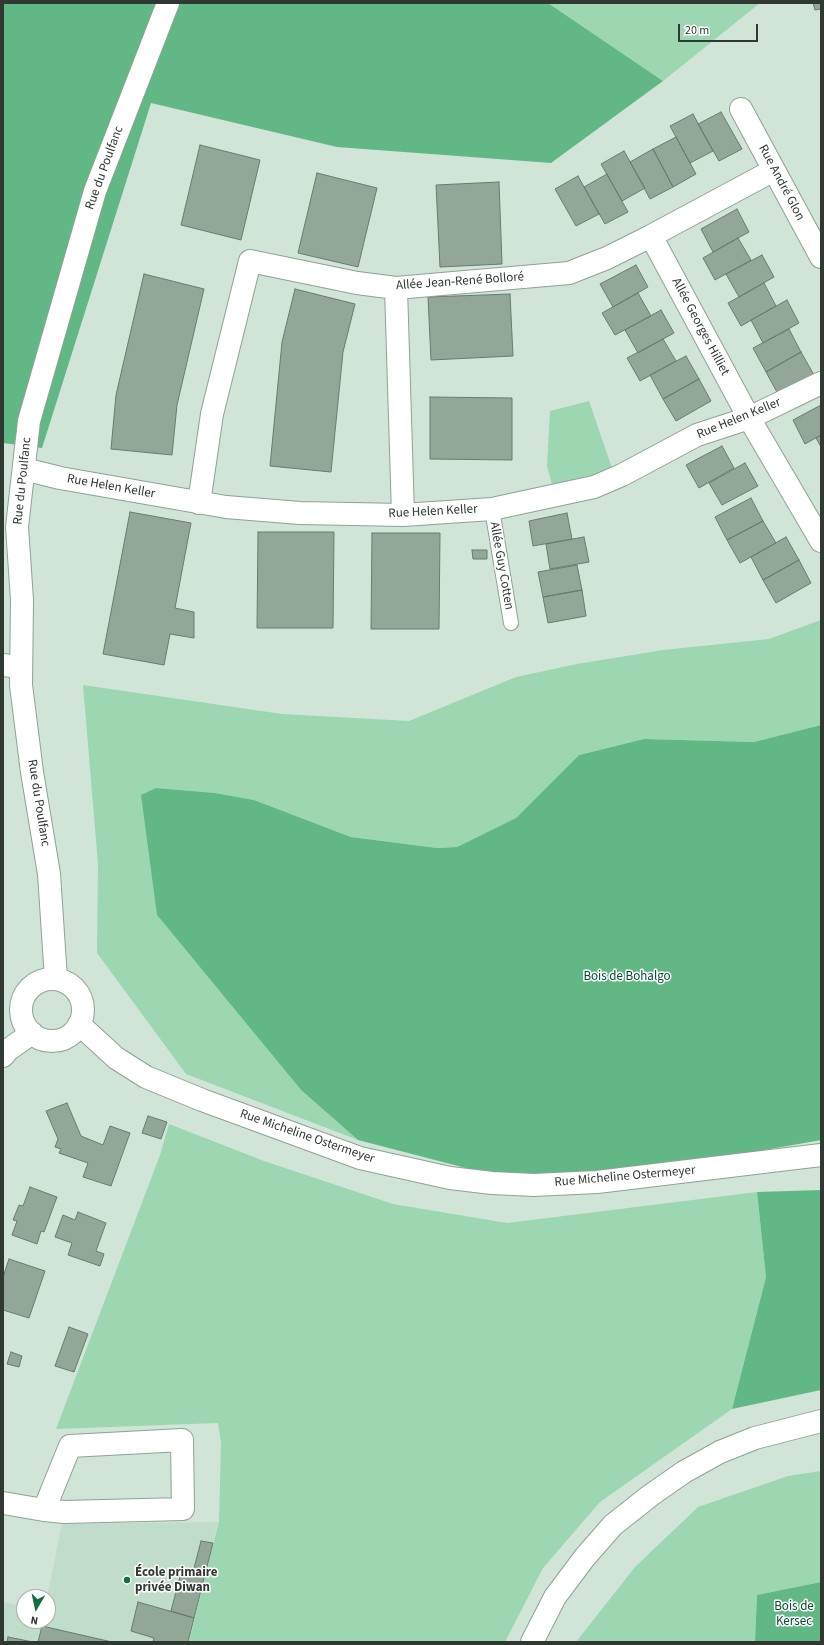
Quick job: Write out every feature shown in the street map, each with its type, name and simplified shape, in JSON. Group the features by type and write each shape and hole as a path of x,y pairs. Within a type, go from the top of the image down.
{"street":[{"name":"Rue du Poulfanc","path":"56,979 49,874 32,772 21,685 12,666 22,600 17,527 29,421 95,191 168,3"},
{"name":"Rue André Glon","path":"741,109 821,257"},
{"name":"Allée Jean-René Bolloré","path":"199,503 212,414 250,262 357,284 396,288 569,273 607,258 651,236 774,170"},
{"name":"Allée Georges Hilliet","path":"651,236 749,418 821,541"},
{"path":"396,288 403,515"},
{"name":"Rue Helen Keller","path":"24,469 60,478 226,507 300,513 403,515 492,509 594,487 622,476 697,435 749,418 821,383"},
{"path":"47,979 56,979 66,982 74,987 80,995 83,1010 79,1024 74,1032 58,1040 49,1041 40,1038 26,1027 21,1010 26,993 31,986 47,979"},
{"name":"Rue Micheline Ostermeyer","path":"79,1024 116,1058 140,1073 202,1100 360,1158 450,1178 492,1183 534,1185 597,1182 821,1155"},
{"path":"3,1056 8,1050 32,1033"},
{"path":"532,1642 555,1597 585,1557 614,1525 651,1494 684,1472 720,1452 755,1438 821,1421"},
{"path":"3,1503 44,1510 64,1512 183,1509 182,1440 70,1446 44,1510"}],"lane":[{"name":"Allée Guy Cotten","path":"492,509 511,623"}],"shaded area":[{"name":"École primaire privée Diwan","path":"218,1522 188,1642 3,1642 3,1602 16,1604 16,1629 56,1629 56,1589 49,1589 62,1524"}],"green space":[{"path":"3,3 548,3 663,81 551,163 337,147 151,103 42,448 3,443"},
{"path":"548,3 760,3 663,81"},
{"path":"589,401 613,471 553,488 547,466 550,411"},
{"path":"821,620 821,725 754,742 644,739 579,755 516,818 457,847 437,848 351,837 254,800 215,793 156,788 157,915 301,1090 358,1140 186,1074 97,953 98,864 83,685 282,714 409,721 516,677 577,664 663,650 769,639"},
{"name":"Bois de Bohalgo","path":"821,725 821,1140 640,1172 489,1174 358,1140 301,1090 157,915 141,795 156,788 215,793 254,800 351,837 437,848 457,847 516,818 579,755 644,739 754,742"},
{"path":"169,1124 264,1161 393,1204 507,1223 757,1192 766,1277 732,1409 600,1502 543,1568 505,1642 189,1642 219,1521 221,1443 218,1423 56,1429 160,1155"},
{"path":"821,1190 821,1390 732,1409 766,1277 757,1192"},
{"path":"821,1471 821,1582 757,1595 755,1642 576,1642 635,1567 698,1507 788,1476"},
{"name":"Bois de Kersec","path":"821,1582 821,1642 755,1642 757,1595"}],"building":[{"path":"813,3 821,3 821,9 815,10"},
{"path":"721,112 742,149 719,161 698,124"},
{"path":"693,114 713,151 690,163 670,126"},
{"path":"676,137 696,174 673,187 653,149"},
{"path":"200,145 260,160 241,240 181,225"},
{"path":"653,149 673,187 650,199 630,162"},
{"path":"624,151 645,188 622,201 601,164"},
{"path":"317,173 377,188 358,267 298,253"},
{"path":"607,174 628,212 605,224 584,187"},
{"path":"578,176 599,214 576,226 555,189"},
{"path":"499,182 502,264 440,267 436,185"},
{"path":"737,209 749,232 713,252 701,229"},
{"path":"738,238 751,260 715,280 703,258"},
{"path":"762,255 774,277 739,297 726,274"},
{"path":"636,265 648,287 613,307 600,284"},
{"path":"144,274 204,289 177,405 172,455 111,449 116,395"},
{"path":"764,283 776,306 741,326 728,303"},
{"path":"295,289 355,304 343,352 331,472 270,466 282,342"},
{"path":"638,293 651,316 615,335 602,313"},
{"path":"510,294 513,356 431,360 428,297"},
{"path":"787,300 799,323 763,343 751,320"},
{"path":"661,310 674,333 638,353 625,330"},
{"path":"789,329 801,352 766,372 753,348"},
{"path":"663,339 676,361 640,381 627,358"},
{"path":"801,352 814,375 778,394 766,372"},
{"path":"686,356 699,379 663,399 650,375"},
{"path":"699,379 711,401 676,421 663,399"},
{"path":"430,397 512,398 512,460 430,459"},
{"path":"821,405 821,435 805,444 793,420"},
{"path":"821,435 821,447 816,438"},
{"path":"722,446 734,468 699,488 686,465"},
{"path":"745,463 758,486 722,505 709,483"},
{"path":"751,498 763,521 727,540 715,517"},
{"path":"130,512 191,523 175,608 194,612 194,638 170,634 164,665 103,654"},
{"path":"567,513 572,539 533,546 529,521"},
{"path":"763,521 776,543 740,563 727,540"},
{"path":"258,532 334,532 333,628 257,628"},
{"path":"372,533 440,533 439,629 371,629"},
{"path":"584,537 589,562 550,569 546,544"},
{"path":"786,537 799,560 763,580 751,557"},
{"path":"472,550 487,550 487,559 473,559"},
{"path":"799,560 811,583 776,603 763,580"},
{"path":"577,565 582,590 543,597 538,572"},
{"path":"582,590 586,616 548,623 543,597"},
{"path":"67,1103 81,1136 103,1145 110,1126 130,1133 111,1186 83,1177 88,1163 59,1153 61,1149 55,1147 58,1139 46,1111"},
{"path":"148,1116 167,1122 161,1139 142,1133"},
{"path":"30,1187 57,1197 44,1232 41,1231 37,1244 12,1235 17,1221 13,1220 19,1205 23,1206"},
{"path":"78,1212 106,1223 96,1251 104,1254 100,1266 68,1255 72,1243 55,1237 63,1215 75,1220"},
{"path":"9,1259 45,1271 29,1318 3,1310 3,1277"},
{"path":"69,1327 88,1334 74,1372 55,1366"},
{"path":"11,1352 22,1356 19,1367 7,1364"},
{"path":"201,1541 213,1543 194,1618 171,1611 182,1569 193,1572"},
{"path":"138,1602 194,1618 188,1642 153,1642 154,1638 131,1631"},
{"path":"41,1629 55,1629 112,1642 38,1642"},
{"path":"8,1637 33,1642 7,1642"}],"place":[{"name":"École primaire privée Diwan","path":"127,1580"}]}
